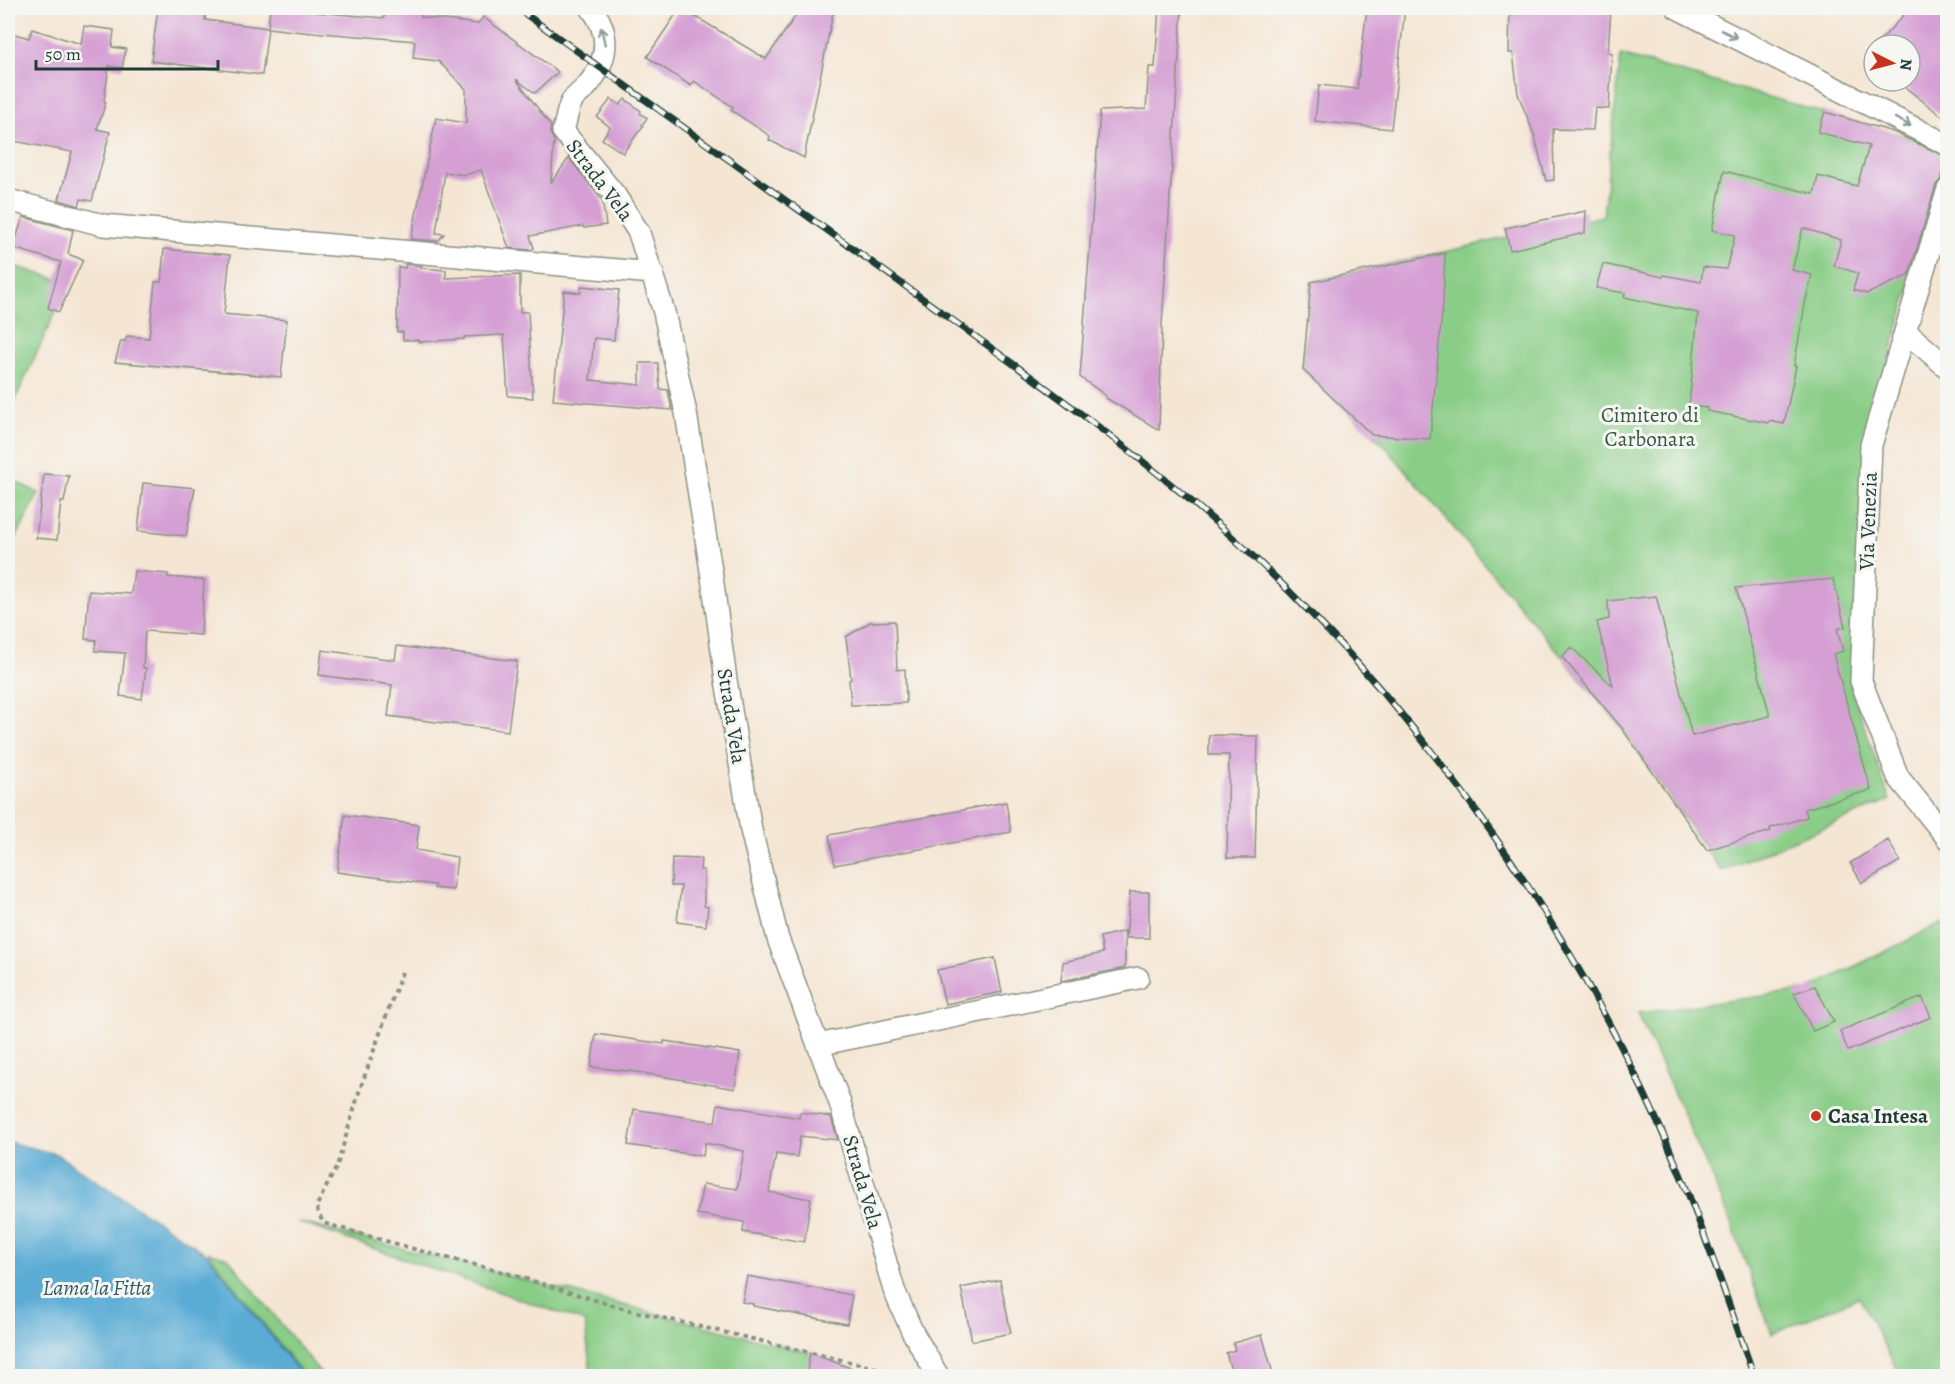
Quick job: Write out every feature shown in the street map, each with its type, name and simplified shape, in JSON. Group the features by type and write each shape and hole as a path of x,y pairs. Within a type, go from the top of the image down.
{"street":[{"name":"Strada Vela","path":"591,8 606,42 604,55 587,86 572,101 563,130 615,195 639,233 653,273 686,413 751,830 778,939 840,1103 894,1290 912,1330 938,1377"},
{"path":"1677,8 1947,145"},
{"name":"Via Venezia","path":"1947,189 1871,446 1861,681 1898,777 1947,839"},
{"path":"8,200 103,225 653,273"},
{"path":"1905,331 1947,368"},
{"path":"818,1045 1138,978"}],"path":[{"path":"402,972 360,1089 337,1166 316,1207 323,1223 428,1254 502,1272 625,1309 910,1377"}],"green space":[{"name":"Cimitero di Carbonara","path":"1621,55 1947,148 1947,161 1888,363 1851,688 1890,800 1721,871 1621,727 1385,446 1303,370 1311,282 1603,216"},
{"path":"8,264 69,283 8,415"},
{"path":"8,478 39,493 8,554"},
{"name":"Casa Intesa","path":"1947,921 1947,1376 1900,1376 1859,1297 1772,1334 1725,1207 1638,1013 1807,990"},
{"path":"298,1222 810,1353 872,1376 591,1376 585,1322"},
{"path":"208,1252 228,1258 323,1376 304,1376"}],"water":[{"name":"Lama la Fitta","path":"8,1142 56,1154 207,1254 303,1376 8,1376"}],"building":[{"path":"158,8 207,8 205,20 268,28 262,75 151,61"},
{"path":"270,8 293,8 384,18 385,8 423,8 421,17 478,24 483,17 558,72 535,93 516,79 551,126 550,133 554,140 551,183 569,158 602,200 606,225 584,228 583,226 530,236 534,248 531,250 509,248 481,170 465,175 445,172 436,233 444,234 438,241 411,239 436,118 466,123 466,89 438,61 413,58 415,41 268,28"},
{"path":"680,8 703,8 696,17 766,59 801,8 834,8 804,158 769,140 770,136 731,110 733,107 694,81 691,86 647,57"},
{"path":"1159,8 1182,8 1162,325 1159,430 1106,398 1080,377 1100,111 1146,109 1149,67 1155,67"},
{"path":"1367,8 1405,8 1391,129 1315,121 1319,85 1357,89"},
{"path":"1510,8 1611,8 1608,52 1612,53 1609,109 1595,108 1593,130 1553,129 1554,180 1546,181 1535,137 1518,94 1513,53 1509,53"},
{"path":"1910,8 1947,8 1947,120 1912,93 1922,93 1922,33 1887,33"},
{"path":"84,26 114,30 112,47 126,49 122,68 109,66 104,101 106,102 97,129 110,132 92,201 81,199 79,206 59,200 72,152 8,140 8,32 29,38 32,29 81,44"},
{"path":"611,99 620,105 625,99 647,118 623,153 602,139 610,127 597,117"},
{"path":"1825,112 1893,132 1947,157 1941,179 1936,185 1909,275 1867,294 1853,290 1858,273 1834,266 1841,240 1803,228 1792,270 1812,275 1784,424 1769,421 1769,423 1707,411 1708,408 1689,406 1698,313 1624,297 1625,293 1596,288 1603,264 1663,277 1664,275 1701,282 1703,267 1726,269 1735,235 1712,230 1724,171 1814,194 1818,176 1857,186 1869,146 1818,132"},
{"path":"1586,211 1585,233 1510,250 1505,228"},
{"path":"23,217 73,230 68,254 83,260 59,312 48,308 61,262 13,248"},
{"path":"164,249 230,255 224,314 287,320 281,377 115,362 121,341 125,341 127,336 149,338 155,282 161,282"},
{"path":"1445,253 1443,303 1430,439 1372,435 1303,370 1311,282"},
{"path":"406,264 422,266 420,268 446,270 446,278 520,275 520,312 528,312 533,398 508,396 504,335 419,342 419,340 403,340 403,332 397,332 398,267 405,268"},
{"path":"581,286 619,290 614,340 594,338 590,380 640,385 640,363 658,363 660,389 668,390 672,410 553,400 564,291 581,293"},
{"path":"44,474 69,476 64,502 61,502 57,540 36,538"},
{"path":"143,483 195,488 186,536 138,531"},
{"path":"134,571 204,580 201,635 145,631 143,668 146,668 142,699 120,696 125,653 95,651 96,640 85,639 89,591 131,594"},
{"path":"1833,579 1845,627 1837,629 1843,651 1833,654 1871,790 1805,809 1807,817 1770,828 1771,831 1707,850 1621,727 1562,657 1571,647 1613,686 1597,622 1609,619 1608,601 1656,596 1692,736 1770,716 1736,588"},
{"path":"895,621 897,670 905,669 906,703 851,705 849,680 851,679 846,637 870,622"},
{"path":"397,646 517,661 508,731 388,716 392,685 319,675 322,650 395,660"},
{"path":"1209,735 1258,736 1255,858 1227,858 1229,755 1209,755"},
{"path":"1006,802 1011,832 835,865 829,835"},
{"path":"345,815 419,825 416,850 457,857 453,890 434,888 435,885 337,872"},
{"path":"1888,840 1900,861 1862,883 1850,863"},
{"path":"672,858 701,859 700,870 704,870 704,906 708,907 706,926 677,922 681,886 671,886"},
{"path":"1130,892 1149,892 1149,938 1126,938"},
{"path":"1125,931 1125,968 1061,981 1063,962 1103,953 1100,937"},
{"path":"995,958 1002,992 945,1004 937,970"},
{"path":"1815,986 1834,1022 1813,1031 1794,993"},
{"path":"1922,997 1931,1017 1848,1051 1840,1031"},
{"path":"596,1034 664,1044 664,1041 740,1053 735,1089 637,1072 591,1067"},
{"path":"718,1104 799,1118 800,1112 831,1117 838,1140 800,1136 797,1157 776,1154 769,1192 811,1199 804,1242 743,1232 744,1222 697,1214 703,1184 737,1189 744,1151 705,1143 703,1156 628,1145 634,1109 715,1122"},
{"path":"747,1276 852,1295 847,1324 742,1302"},
{"path":"1000,1280 1011,1333 972,1341 961,1288"},
{"path":"1262,1335 1274,1377 1233,1377 1226,1353 1235,1350 1233,1343"},
{"path":"810,1353 867,1374 866,1377 806,1377"}],"railway":[{"path":"517,8 1007,359 1127,449 1241,545 1309,611 1374,682 1436,757 1493,835 1547,916 1596,999 1640,1085 1679,1171 1709,1247 1754,1376"}],"place":[{"name":"Casa Intesa","path":"1816,1116"}]}
